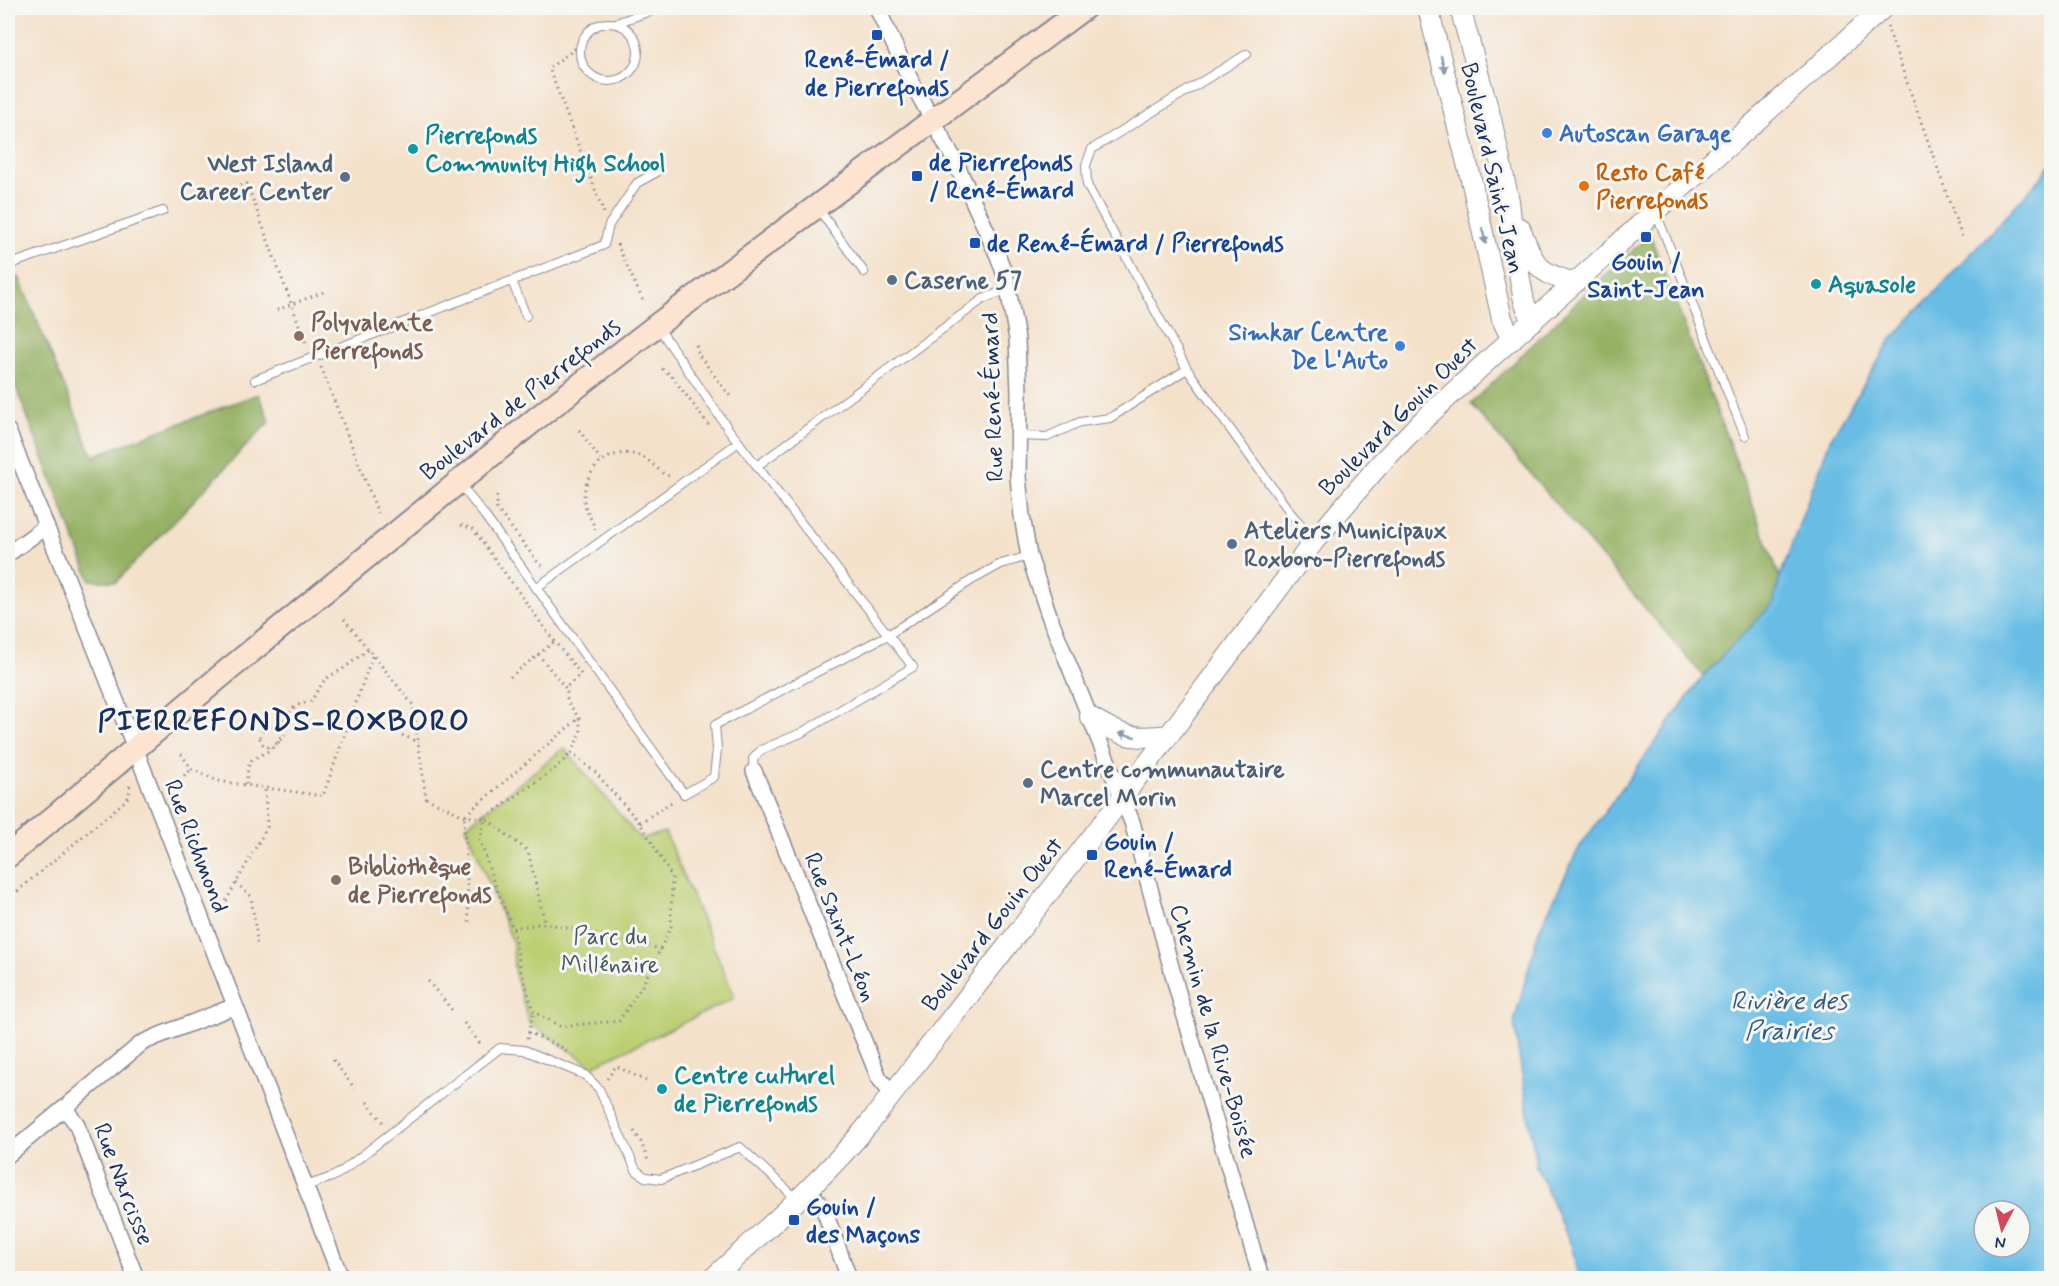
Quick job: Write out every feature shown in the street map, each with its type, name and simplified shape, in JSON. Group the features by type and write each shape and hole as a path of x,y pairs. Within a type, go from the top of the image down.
{"main road":[{"name":"Boulevard de Pierrefonds","path":"8,856 135,748 458,482 657,326 1084,8"}],"street":[{"name":"Rue René-Émard","path":"877,8 912,83 955,160 998,256 1008,289 1017,339 1019,490 1029,556 1050,618 1122,796"},
{"name":"Boulevard Saint-Jean","path":"1428,8 1469,168 1502,319 1512,339"},
{"name":"Boulevard Saint-Jean","path":"1460,8 1482,86 1509,201 1524,301 1534,320"},
{"name":"Boulevard Gouin Ouest","path":"713,1278 839,1160 893,1095 1316,540 1396,447 1512,339 1880,10"},
{"path":"1509,201 1535,263 1543,271 1553,276 1575,283"},
{"name":"Rue Richmond","path":"8,431 135,748 341,1278"},
{"path":"8,554 45,527"},
{"path":"1090,717 1128,736 1145,738 1168,735"},
{"name":"Rue Saint-Léon","path":"754,771 879,1078 893,1095"},
{"name":"Chemin de la Rive-Boisée","path":"1122,796 1144,862 1177,989 1261,1278"},
{"path":"8,1155 142,1044 235,1006"},
{"name":"Rue Narcisse","path":"65,1108 76,1123 136,1278"},
{"path":"803,1195 823,1207 849,1278"}],"lane":[{"path":"616,23 632,33 639,51 637,61 626,76 617,80 597,79 583,65 580,55 580,45 590,29 598,24 616,23 659,8"},
{"path":"1247,54 1092,149 1086,165 1087,185 1187,369 1292,514 1316,540"},
{"path":"255,380 604,245 609,225 637,183 657,172"},
{"path":"817,206 864,272"},
{"path":"8,265 164,211"},
{"path":"1656,211 1745,436"},
{"path":"512,281 526,316"},
{"path":"757,466 983,299 1008,289"},
{"path":"657,326 739,442 913,668 801,733 760,750 753,759 754,771"},
{"path":"1018,436 1047,437 1080,422 1110,418 1187,369"},
{"path":"536,588 739,442"},
{"path":"458,482 684,794 714,777 717,749 715,725 888,635 972,580 1001,564 1029,556"},
{"path":"306,1186 341,1172 500,1048 524,1050 585,1075 599,1089 636,1170 645,1177 661,1179 740,1147 803,1195"}],"path":[{"path":"1880,10 1895,46 1962,237"},
{"path":"580,45 549,68 609,225 644,303"},
{"path":"205,193 247,184 309,350"},
{"path":"277,310 326,291"},
{"path":"696,345 698,354 730,396"},
{"path":"321,367 378,513"},
{"path":"662,369 671,375 716,435"},
{"path":"579,430 600,460"},
{"path":"595,532 586,510 584,490 587,479 600,460 612,456 637,455 648,460 662,474 674,476"},
{"path":"497,496 497,509 540,565 548,567"},
{"path":"461,525 473,529 554,641 581,674 565,688"},
{"path":"344,619 413,705 426,798 464,816 485,818 528,851 544,923"},
{"path":"510,677 554,641"},
{"path":"278,743 269,747 261,742 261,732 266,728 272,728 296,706 311,700 325,679 369,649"},
{"path":"181,754 192,769 218,781 323,796 373,654"},
{"path":"524,1050 534,1012 521,970 513,928 493,880 480,840 485,818 555,768 571,753 581,732 579,718 567,701 567,690 538,654"},
{"path":"246,784 248,767 252,760 278,743 285,735 288,715"},
{"path":"352,715 419,742"},
{"path":"464,816 579,718"},
{"path":"272,728 279,734 278,743"},
{"path":"534,1012 560,1026 619,1021 642,986 671,927 672,877 640,823 595,772 571,753"},
{"path":"170,787 192,769"},
{"path":"219,914 267,828 265,788"},
{"path":"8,899 129,796"},
{"path":"640,823 662,809"},
{"path":"464,816 469,922"},
{"path":"236,883 251,896 256,945"},
{"path":"513,928 544,923 661,949"},
{"path":"428,981 452,1010"},
{"path":"464,1023 482,1046"},
{"path":"333,1060 355,1089"},
{"path":"603,1086 616,1066 646,1081"},
{"path":"367,1102 384,1124 376,1131"}],"green space":[{"path":"1650,235 1780,577 1774,603 1703,676 1471,404 1588,291"},
{"path":"19,277 93,456 258,394 270,421 116,582 90,580 8,366 8,281"},
{"name":"Parc du Millénaire","path":"564,748 640,839 665,832 735,998 593,1066 529,1023 514,970 513,943 466,826"}],"water":[{"name":"Rivière des Prairies","path":"2051,163 2051,1278 1578,1278 1572,1247 1536,1166 1514,1022 1539,930 1579,848 1703,676 1774,603 1780,577 1830,440 1891,340 2042,177"}],"place":[{"name":"René-Émard / de Pierrefonds","path":"877,35"},
{"name":"Autoscan Garage","path":"1547,133"},
{"name":"Pierrefonds Community High School","path":"413,149"},
{"name":"de Pierrefonds / René-Émard","path":"917,176"},
{"name":"West Island Career Center","path":"345,177"},
{"name":"Resto Café Pierrefonds","path":"1584,186"},
{"name":"Gouin / Saint-Jean","path":"1646,237"},
{"name":"de René-Émard / Pierrefonds","path":"975,243"},
{"name":"Caserne 57","path":"892,280"},
{"name":"Aquasole","path":"1816,284"},
{"name":"Polyvalente Pierrefonds","path":"299,336"},
{"name":"Simkar Centre De L'Auto","path":"1400,346"},
{"name":"Ateliers Municipaux Roxboro-Pierrefonds","path":"1232,544"},
{"name":"Centre communautaire Marcel Morin","path":"1028,783"},
{"name":"Gouin / René-Émard","path":"1092,855"},
{"name":"Bibliothèque de Pierrefonds","path":"336,880"},
{"name":"Centre culturel de Pierrefonds","path":"662,1089"},
{"name":"Gouin / des Maçons","path":"794,1220"}],"district":[{"name":"PIERREFONDS-ROXBORO","path":"284,720"}]}
